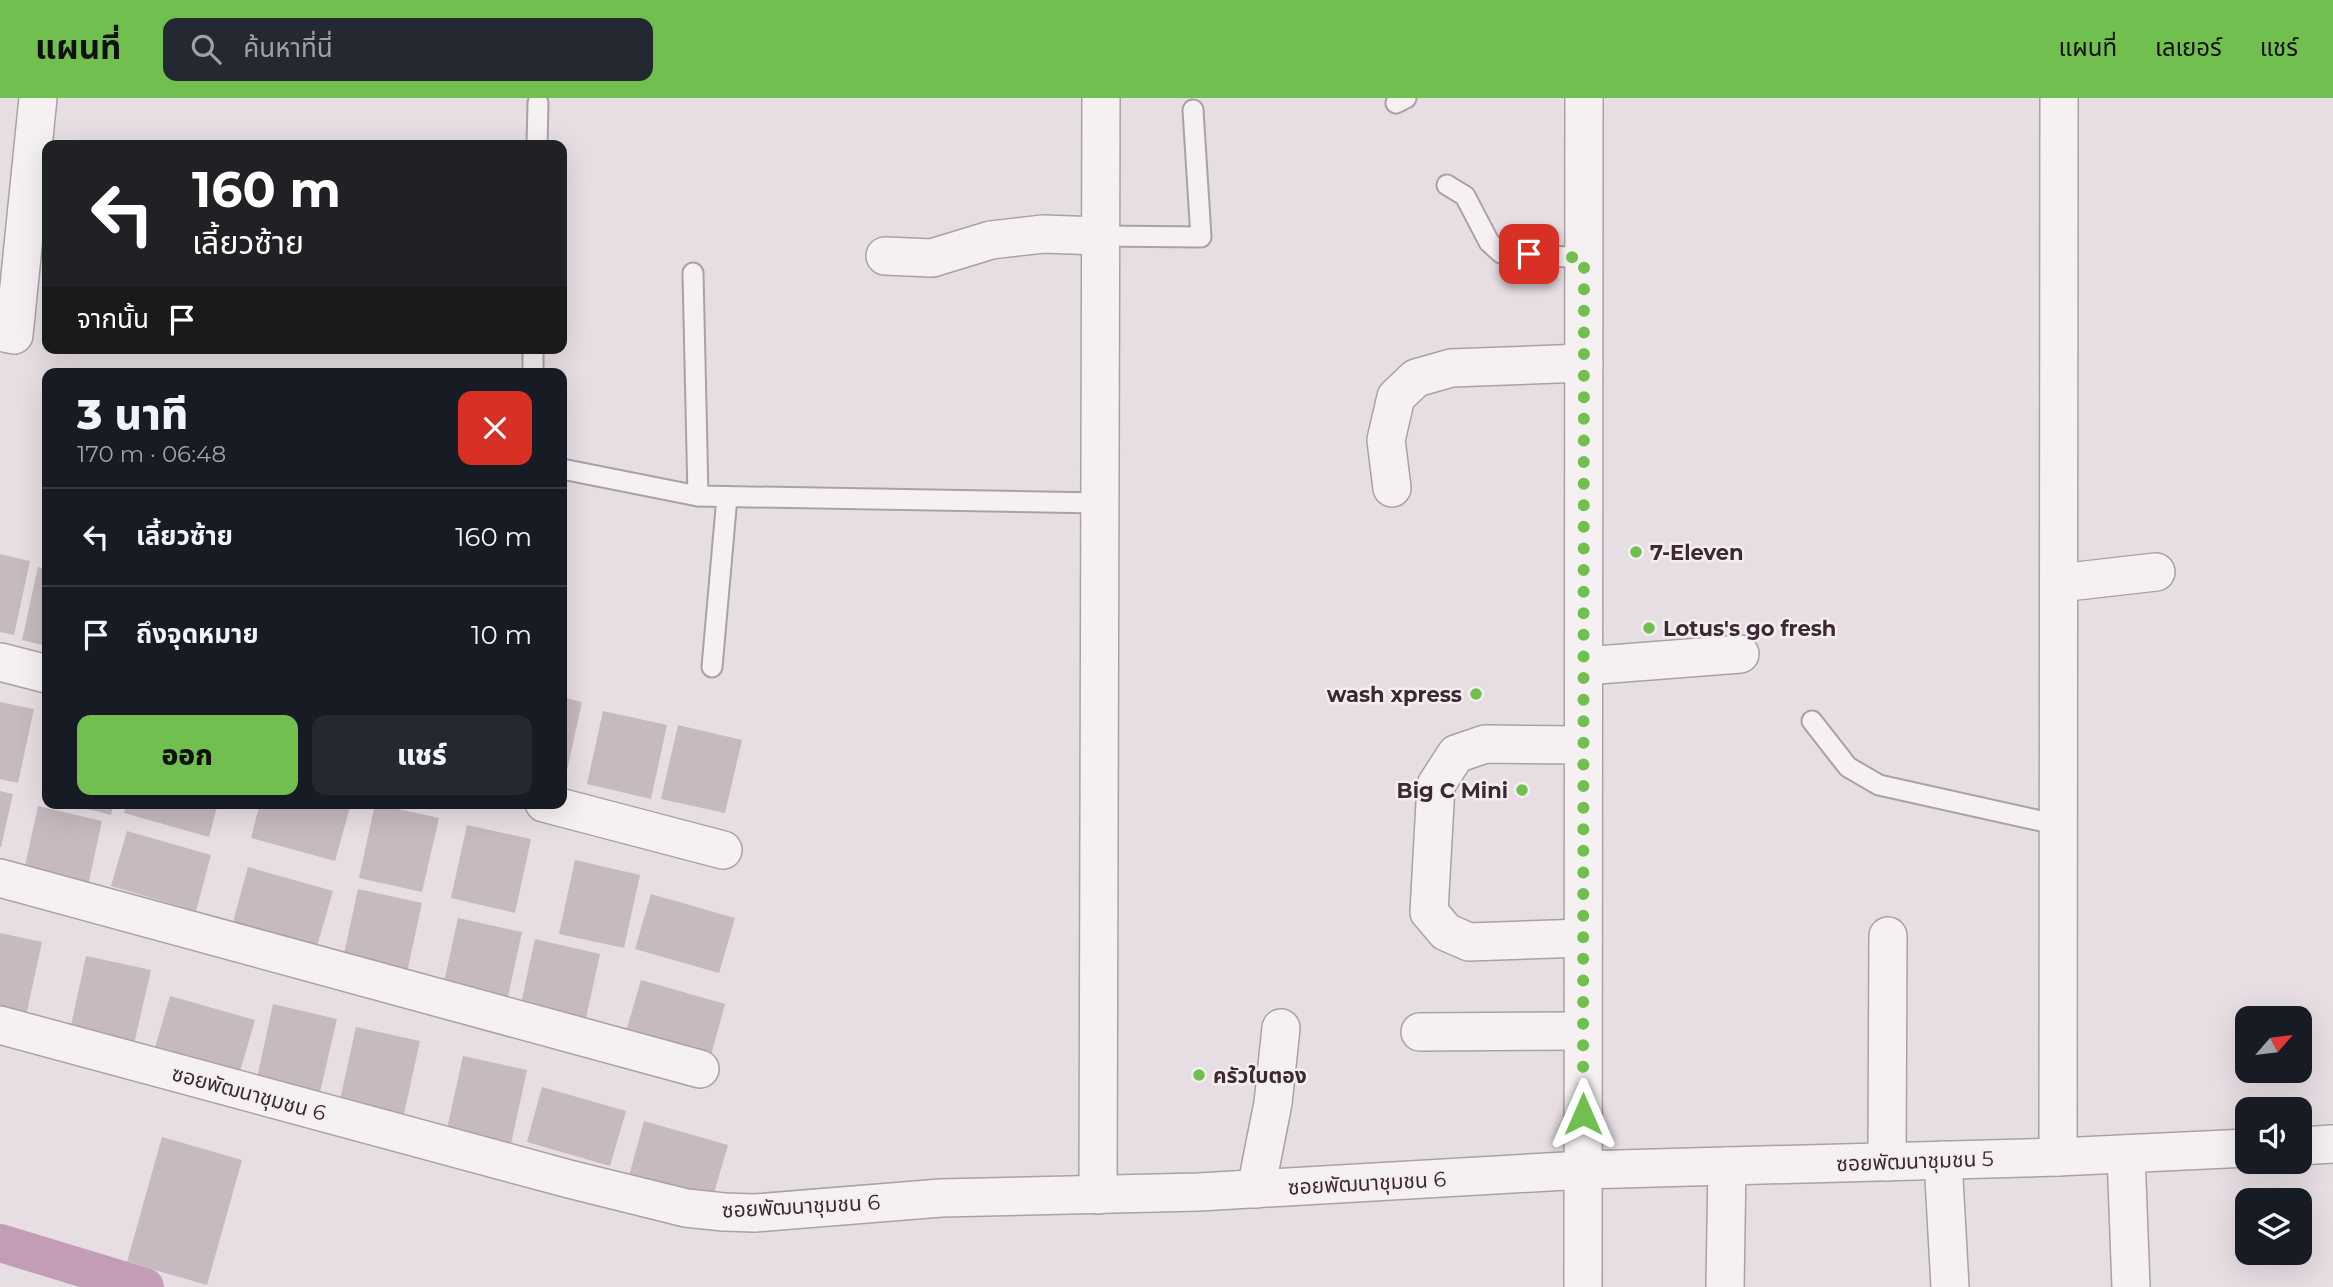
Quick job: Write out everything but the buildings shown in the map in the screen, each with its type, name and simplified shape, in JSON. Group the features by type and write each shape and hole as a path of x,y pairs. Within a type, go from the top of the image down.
{"street":[{"path":"0,332 14,335 38,98"},
{"path":"1098,1195 1101,98"},
{"path":"1583,1287 1584,98"},
{"path":"2058,1157 2059,98"},
{"path":"885,256 932,258 991,240 1043,234 1100,236"},
{"path":"1392,488 1386,440 1396,397 1416,378 1451,368 1584,363"},
{"path":"2059,583 2156,572"},
{"path":"1585,666 1740,654"},
{"path":"0,662 42,673"},
{"path":"1583,745 1485,744 1456,754 1436,785 1429,912 1446,932 1469,942 1583,937"},
{"path":"567,809 723,850"},
{"path":"0,878 700,1069"},
{"path":"1887,1162 1888,936"},
{"name":"ซอยพัฒนาชุมชน 6","path":"0,1025 686,1208 755,1213 940,1198 1256,1189 1583,1170"},
{"path":"1256,1189 1273,1102 1281,1028"},
{"path":"1420,1032 1583,1031"},
{"path":"2312,1145 2333,1144"},
{"name":"ซอยพัฒนาชุมชน 5","path":"1583,1170 2058,1157 2235,1149"},
{"path":"2126,1154 2131,1287"},
{"path":"1943,1160 1950,1287"},
{"path":"1725,1287 1727,1166"}],"lane":[{"path":"537,140 538,103"},
{"path":"1100,236 1201,237 1193,110"},
{"path":"1447,185 1465,196 1489,242 1501,253 1584,258"},
{"path":"693,272 698,496"},
{"path":"567,471 698,496 1100,503"},
{"path":"712,667 727,497"},
{"path":"1812,721 1848,768 1879,786 2059,825"}],"waterway":[{"path":"0,1243 145,1287"}],"place":[{"name":"7-Eleven","path":"1636,552"},
{"name":"Lotus's go fresh","path":"1649,628"},
{"name":"wash xpress","path":"1476,694"},
{"name":"Big C Mini","path":"1522,790"},
{"name":"ครัวใบตอง","path":"1199,1075"}],"route":[{"path":"1529,254 1584,258 1583,1114"}]}
